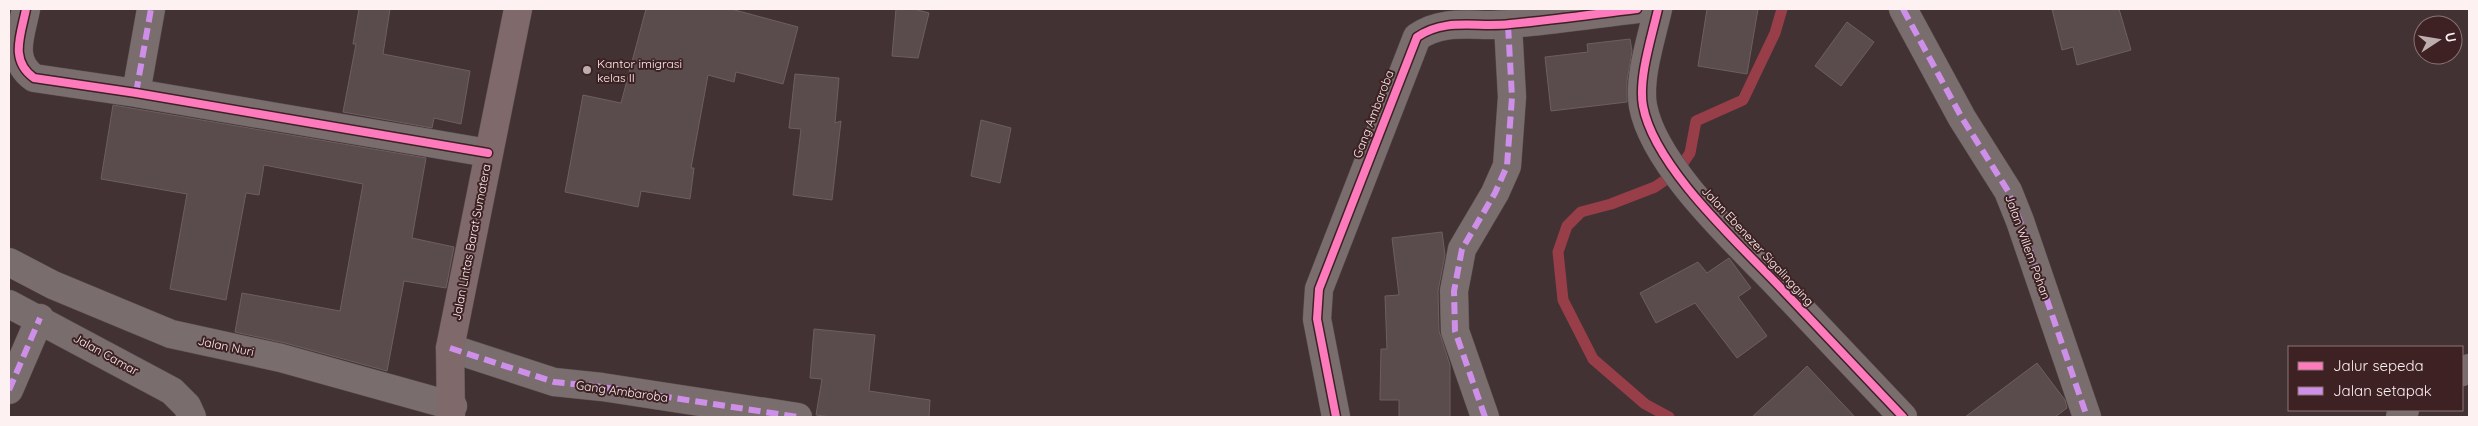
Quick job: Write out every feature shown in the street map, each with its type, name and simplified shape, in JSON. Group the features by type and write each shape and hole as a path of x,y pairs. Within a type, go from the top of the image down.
{"highway":[{"name":"Jalan Lintas Barat Sumatera","path":"452,412 450,348 518,9"}],"street":[{"path":"26,9 18,53 20,64 34,78 136,93 488,153"},
{"path":"136,93 151,9"},
{"name":"Gang Ambaroba","path":"1336,417 1317,319 1318,289 1416,37 1439,26 1453,24 1508,25 1637,9"},
{"name":"Jalan Ebenezer Sigalingging","path":"1658,9 1642,84 1642,104 1648,125 1660,151 1708,212 1903,417"},
{"name":"Jalan Willem Pohan","path":"1903,9 1962,118 2008,191 2087,417"},
{"path":"1485,417 1455,331 1454,291 1462,249 1495,193 1507,166 1512,90 1508,25"},
{"name":"Jalan Nuri","path":"9,262 53,285 171,334 281,358 452,412"},
{"name":"Jalan Camar","path":"9,304 40,318 172,391 187,406 192,417"},
{"path":"9,390 40,318"},
{"name":"Gang Ambaroba","path":"450,348 554,382 602,387 798,417"}],"building":[{"path":"359,9 390,9 383,54 470,71 461,124 434,118 432,128 343,112 356,44 353,44"},
{"path":"646,9 731,9 798,27 783,84 736,72 734,82 708,75 691,168 694,168 690,199 641,191 638,207 565,192 583,95 621,103"},
{"path":"896,9 914,9 929,13 918,58 892,56"},
{"path":"1707,9 1758,9 1747,74 1698,66"},
{"path":"2052,9 2119,9 2131,50 2077,65 2073,47 2062,50"},
{"path":"1847,22 1874,42 1841,86 1815,66"},
{"path":"1630,39 1632,51 1627,81 1627,102 1551,111 1545,57 1588,52 1587,44"},
{"path":"795,74 839,78 835,123 841,121 832,200 793,195 801,129 789,128"},
{"path":"113,105 426,158 412,238 454,247 446,288 404,281 387,371 285,343 235,332 242,293 340,311 363,184 264,165 259,195 246,193 226,300 170,289 187,194 101,179"},
{"path":"981,120 1011,128 1000,183 971,176"},
{"path":"1442,232 1445,255 1438,291 1439,331 1450,365 1450,417 1399,417 1399,400 1380,400 1381,349 1387,349 1385,296 1399,295 1392,238"},
{"path":"1729,258 1751,288 1738,297 1767,336 1737,358 1695,303 1656,323 1640,293 1698,262 1707,273"},
{"path":"814,329 875,335 869,391 930,400 929,417 831,417 816,415 822,379 810,378"},
{"path":"2037,363 2065,400 2067,408 2055,417 1965,417"},
{"path":"1807,366 1855,417 1752,417 1799,374"}],"waterway":[{"path":"1669,417 1645,404 1593,359 1563,300 1558,252 1567,226 1581,212 1611,204 1655,187 1677,172 1690,153 1696,121 1743,100 1775,33 1782,9"}],"marked path":[{"path":"136,93 151,9"},
{"path":"1903,9 1962,118 2008,191 2087,417"},
{"path":"1485,417 1455,331 1454,291 1462,249 1495,193 1507,166 1512,97 1508,25"},
{"path":"9,390 40,318"},
{"path":"450,348 554,382 602,387 798,417"}],"cycle path":[{"path":"26,9 20,38 19,55 26,71 34,78 136,93 488,153"},
{"path":"1336,417 1317,319 1319,289 1417,37 1428,31 1450,25 1510,24 1637,9"},
{"path":"1658,9 1646,57 1642,95 1643,106 1650,129 1663,153 1699,202 1903,417"}],"place":[{"name":"Kantor imigrasi kelas II","path":"587,70"}]}
